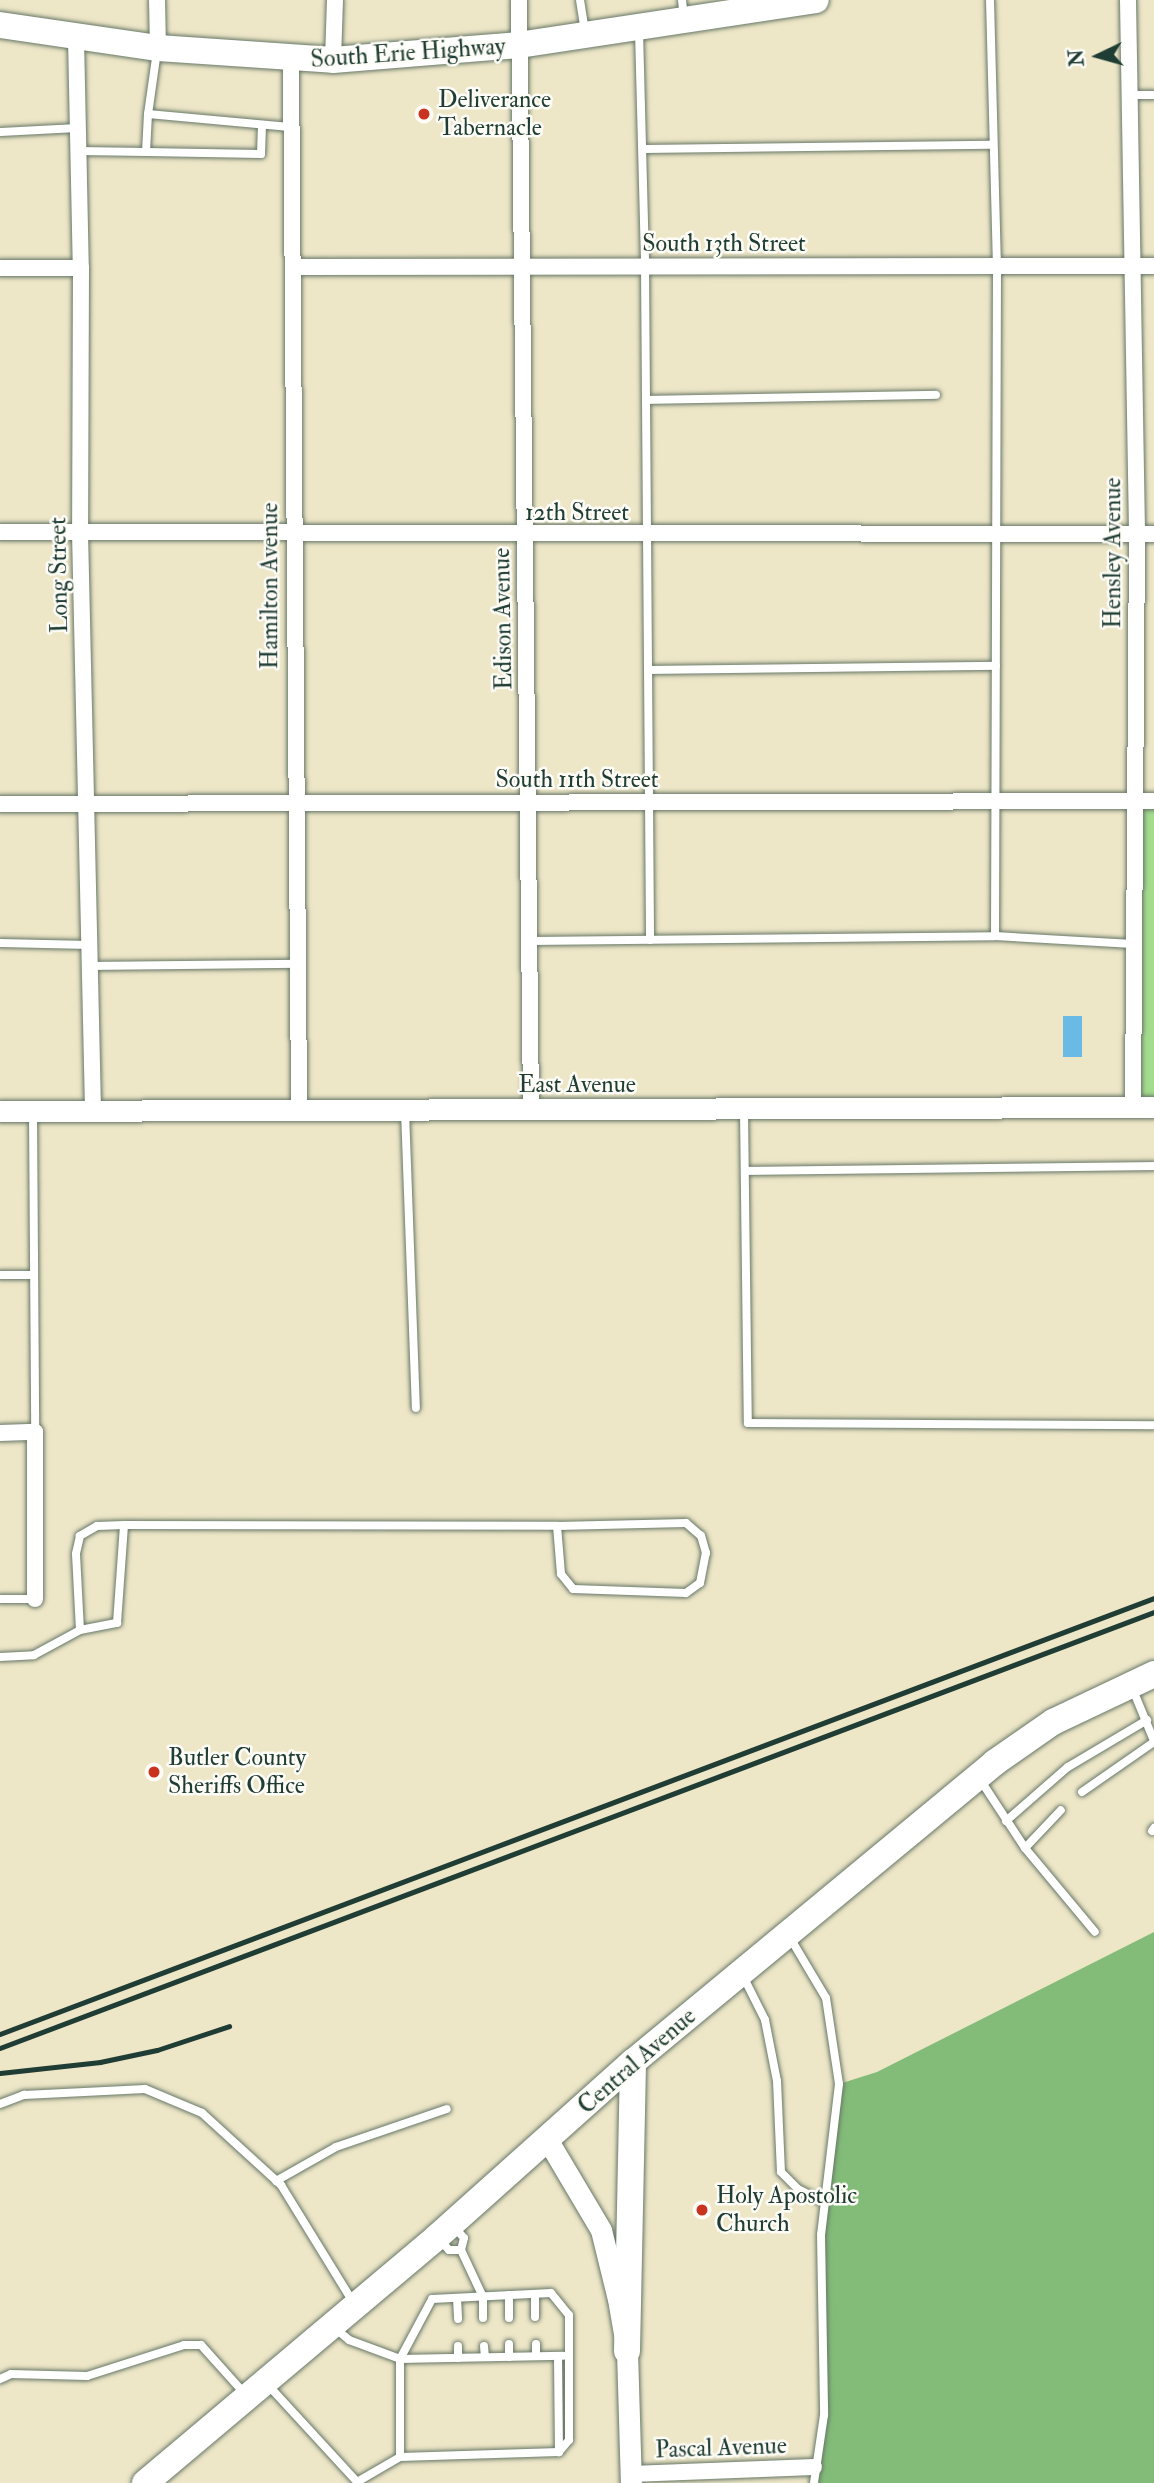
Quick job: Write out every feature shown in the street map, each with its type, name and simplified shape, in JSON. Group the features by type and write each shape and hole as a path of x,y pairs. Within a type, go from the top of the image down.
{"main road":[{"name":"South Erie Highway","path":"0,25 158,48 291,60 333,60 519,45 638,28 683,10 816,0"},
{"name":"Central Avenue","path":"145,2483 444,2231 633,2062 978,1776 1053,1721 1142,1679"},
{"path":"627,2351 633,2062"}],"street":[{"path":"157,0 158,48"},
{"path":"333,60 335,0"},
{"name":"Edison Avenue","path":"519,0 519,268 525,536 531,1111"},
{"name":"Hensley Avenue","path":"1128,0 1130,266 1137,534 1133,944 1144,1107"},
{"name":"Long Street","path":"76,38 81,268 80,531 93,1111"},
{"name":"Hamilton Avenue","path":"291,60 295,267 292,536 294,804 299,1111"},
{"name":"South 13th Street","path":"295,267 1154,266"},
{"path":"0,268 81,268"},
{"name":"12th Street","path":"0,532 292,536 1154,534"},
{"name":"South 11th Street","path":"0,804 1154,802"},
{"name":"East Avenue","path":"0,1111 1144,1107"},
{"path":"0,1433 35,1432 35,1599"},
{"path":"547,2140 601,2230 627,2351 631,2479"},
{"name":"Pascal Avenue","path":"631,2479 814,2475"}],"lane":[{"path":"580,0 585,36"},
{"path":"989,0 990,145 997,266 995,936"},
{"path":"638,28 646,267 652,803 650,940"},
{"path":"146,152 148,114 158,48"},
{"path":"1129,95 1154,94"},
{"path":"148,114 292,128"},
{"path":"79,151 261,154 262,125"},
{"path":"0,132 78,128"},
{"path":"644,149 990,145"},
{"path":"646,400 936,395"},
{"path":"650,670 996,666"},
{"path":"530,941 995,936 1133,944"},
{"path":"0,943 90,945"},
{"path":"91,966 297,964"},
{"path":"744,1110 748,1423 1154,1425"},
{"path":"33,1111 35,1432"},
{"path":"405,1111 416,1408"},
{"path":"745,1171 1154,1166"},
{"path":"0,1275 34,1275"},
{"path":"80,1630 76,1554 80,1536 97,1526 557,1526 685,1523 701,1535 706,1553 700,1583 685,1593 573,1589 561,1574 557,1526"},
{"path":"0,1657 34,1655 80,1630 117,1623 124,1525"},
{"path":"0,1599 35,1599"},
{"path":"1082,1792 1154,1741 1147,1720 1142,1679"},
{"path":"1006,1821 1068,1767 1147,1720"},
{"path":"978,1776 1025,1849 1095,1932"},
{"path":"1025,1849 1061,1810"},
{"path":"788,1934 826,1998 835,2039 839,2084 824,2202 824,2416 814,2475"},
{"path":"741,1973 765,2020 777,2081 781,2172 798,2189 824,2202"},
{"path":"0,2104 24,2095 145,2089 202,2113 276,2181 355,2304"},
{"path":"276,2181 336,2147 447,2109"},
{"path":"444,2231 449,2250 461,2250"},
{"path":"444,2231 464,2238 461,2250 483,2297 484,2318"},
{"path":"0,2379 11,2374 87,2376 184,2345 201,2345 256,2389 358,2483 400,2457 559,2452 569,2440 569,2315 551,2293 432,2300 400,2359 400,2457"},
{"path":"535,2294 535,2317"},
{"path":"509,2295 509,2318"},
{"path":"457,2298 458,2319"},
{"path":"331,2324 349,2340 400,2359 569,2356"},
{"path":"509,2344 509,2357"},
{"path":"536,2344 536,2356"},
{"path":"458,2346 458,2358"},
{"path":"484,2346 485,2357"},
{"path":"558,2356 559,2452"}],"green space":[{"path":"1133,801 1154,801 1154,1107 1133,1107"},
{"path":"1154,1932 1154,2483 814,2483 824,2415 821,2235 839,2084 877,2072"}],"water":[{"path":"1063,1016 1082,1016 1082,1057 1063,1057"}],"railway":[{"path":"0,2034 1154,1598"},
{"path":"0,2048 1154,1612"},
{"path":"0,2073 100,2062 157,2050 229,2026"}],"place":[{"name":"Deliverance Tabernacle","path":"424,114"},
{"name":"Butler County Sheriffs Office","path":"154,1772"},
{"name":"Holy Apostolic Church","path":"702,2210"}]}
